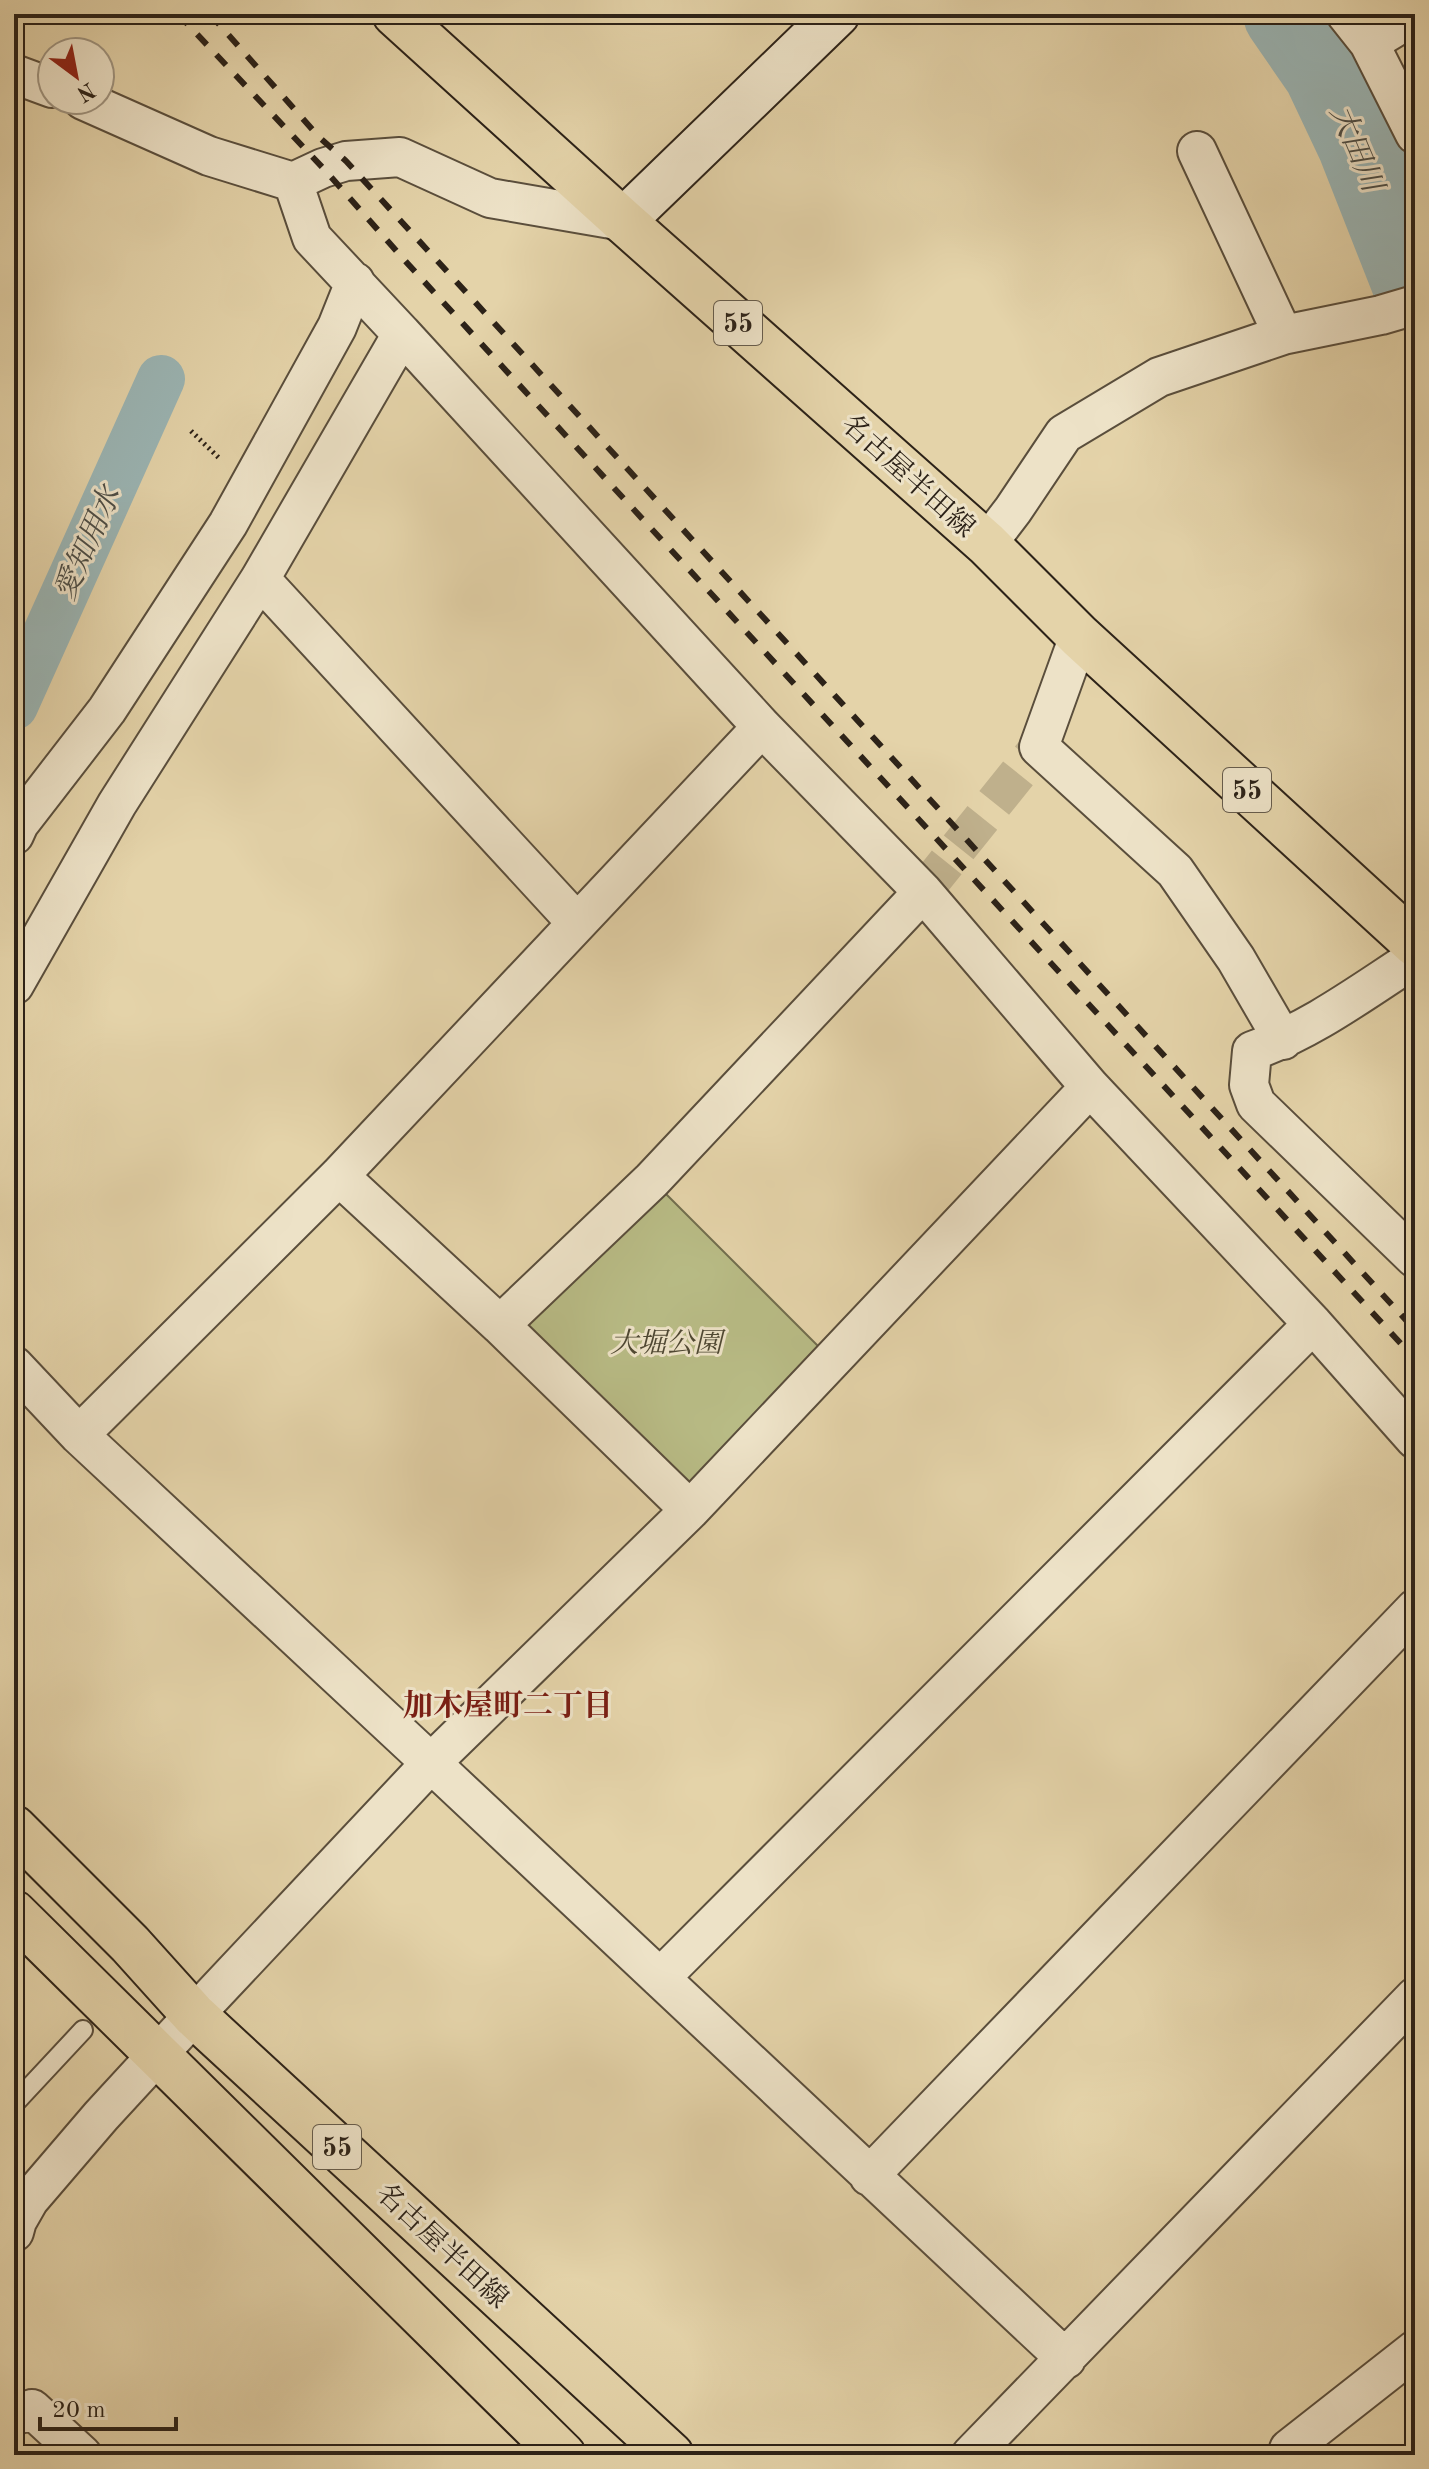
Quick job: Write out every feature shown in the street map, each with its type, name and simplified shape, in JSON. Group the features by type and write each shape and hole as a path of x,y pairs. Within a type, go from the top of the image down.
{"main road":[{"name":"名古屋半田線","path":"395,14 987,544 1079,636 1415,944"},
{"name":"名古屋半田線","path":"14,1828 130,1944 194,2015 671,2455"},
{"name":"55","path":"14,1913 563,2455"}],"street":[{"path":"116,115 209,156 293,182 346,161 400,157 490,198 623,221 837,14"},
{"path":"1415,15 1358,28 1415,134"},
{"path":"14,74 36,82"},
{"path":"1197,151 1283,335"},
{"path":"293,182 312,238 762,727 923,892 1090,1087 1313,1324 1415,1439"},
{"path":"14,835 19,824 107,710 228,524 337,327 355,282"},
{"path":"987,544 1064,434 1159,377 1283,335 1398,310"},
{"path":"14,985 117,804 260,579 402,334"},
{"path":"260,579 577,923"},
{"path":"1079,636 1039,747 1175,871 1236,959 1283,1040"},
{"path":"79,1435 339,1176 762,727"},
{"path":"500,1325 652,1180 923,892"},
{"path":"1415,958 1322,1018 1283,1040 1252,1051 1249,1085 1256,1104 1415,1258"},
{"path":"14,2232 29,2200 194,2015 431,1763 690,1510 1090,1087"},
{"path":"339,1176 500,1325 690,1510"},
{"path":"660,1978 1313,1324"},
{"path":"14,1366 79,1435 1066,2359"},
{"path":"869,2176 1415,1609"},
{"path":"971,2455 1415,1997"},
{"path":"1294,2455 1289,2449 1415,2350"},
{"path":"14,2416 32,2409 82,2455"}],"lane":[{"path":"14,2104 83,2030"}],"green space":[{"name":"大堀公園","path":"652,1180 832,1360 690,1510 500,1325"}],"waterway":[{"name":"大田川","path":"1284,14 1324,72 1358,144 1415,289"},
{"name":"愛知用水","path":"14,706 161,379"}],"tunnel":[{"path":"923,892 1039,747"}],"railway":[{"path":"178,14 323,168 1415,1359"},
{"path":"210,14 319,137 346,161 1415,1330"}],"district":[{"name":"加木屋町二丁目","path":"508,1705"}]}
